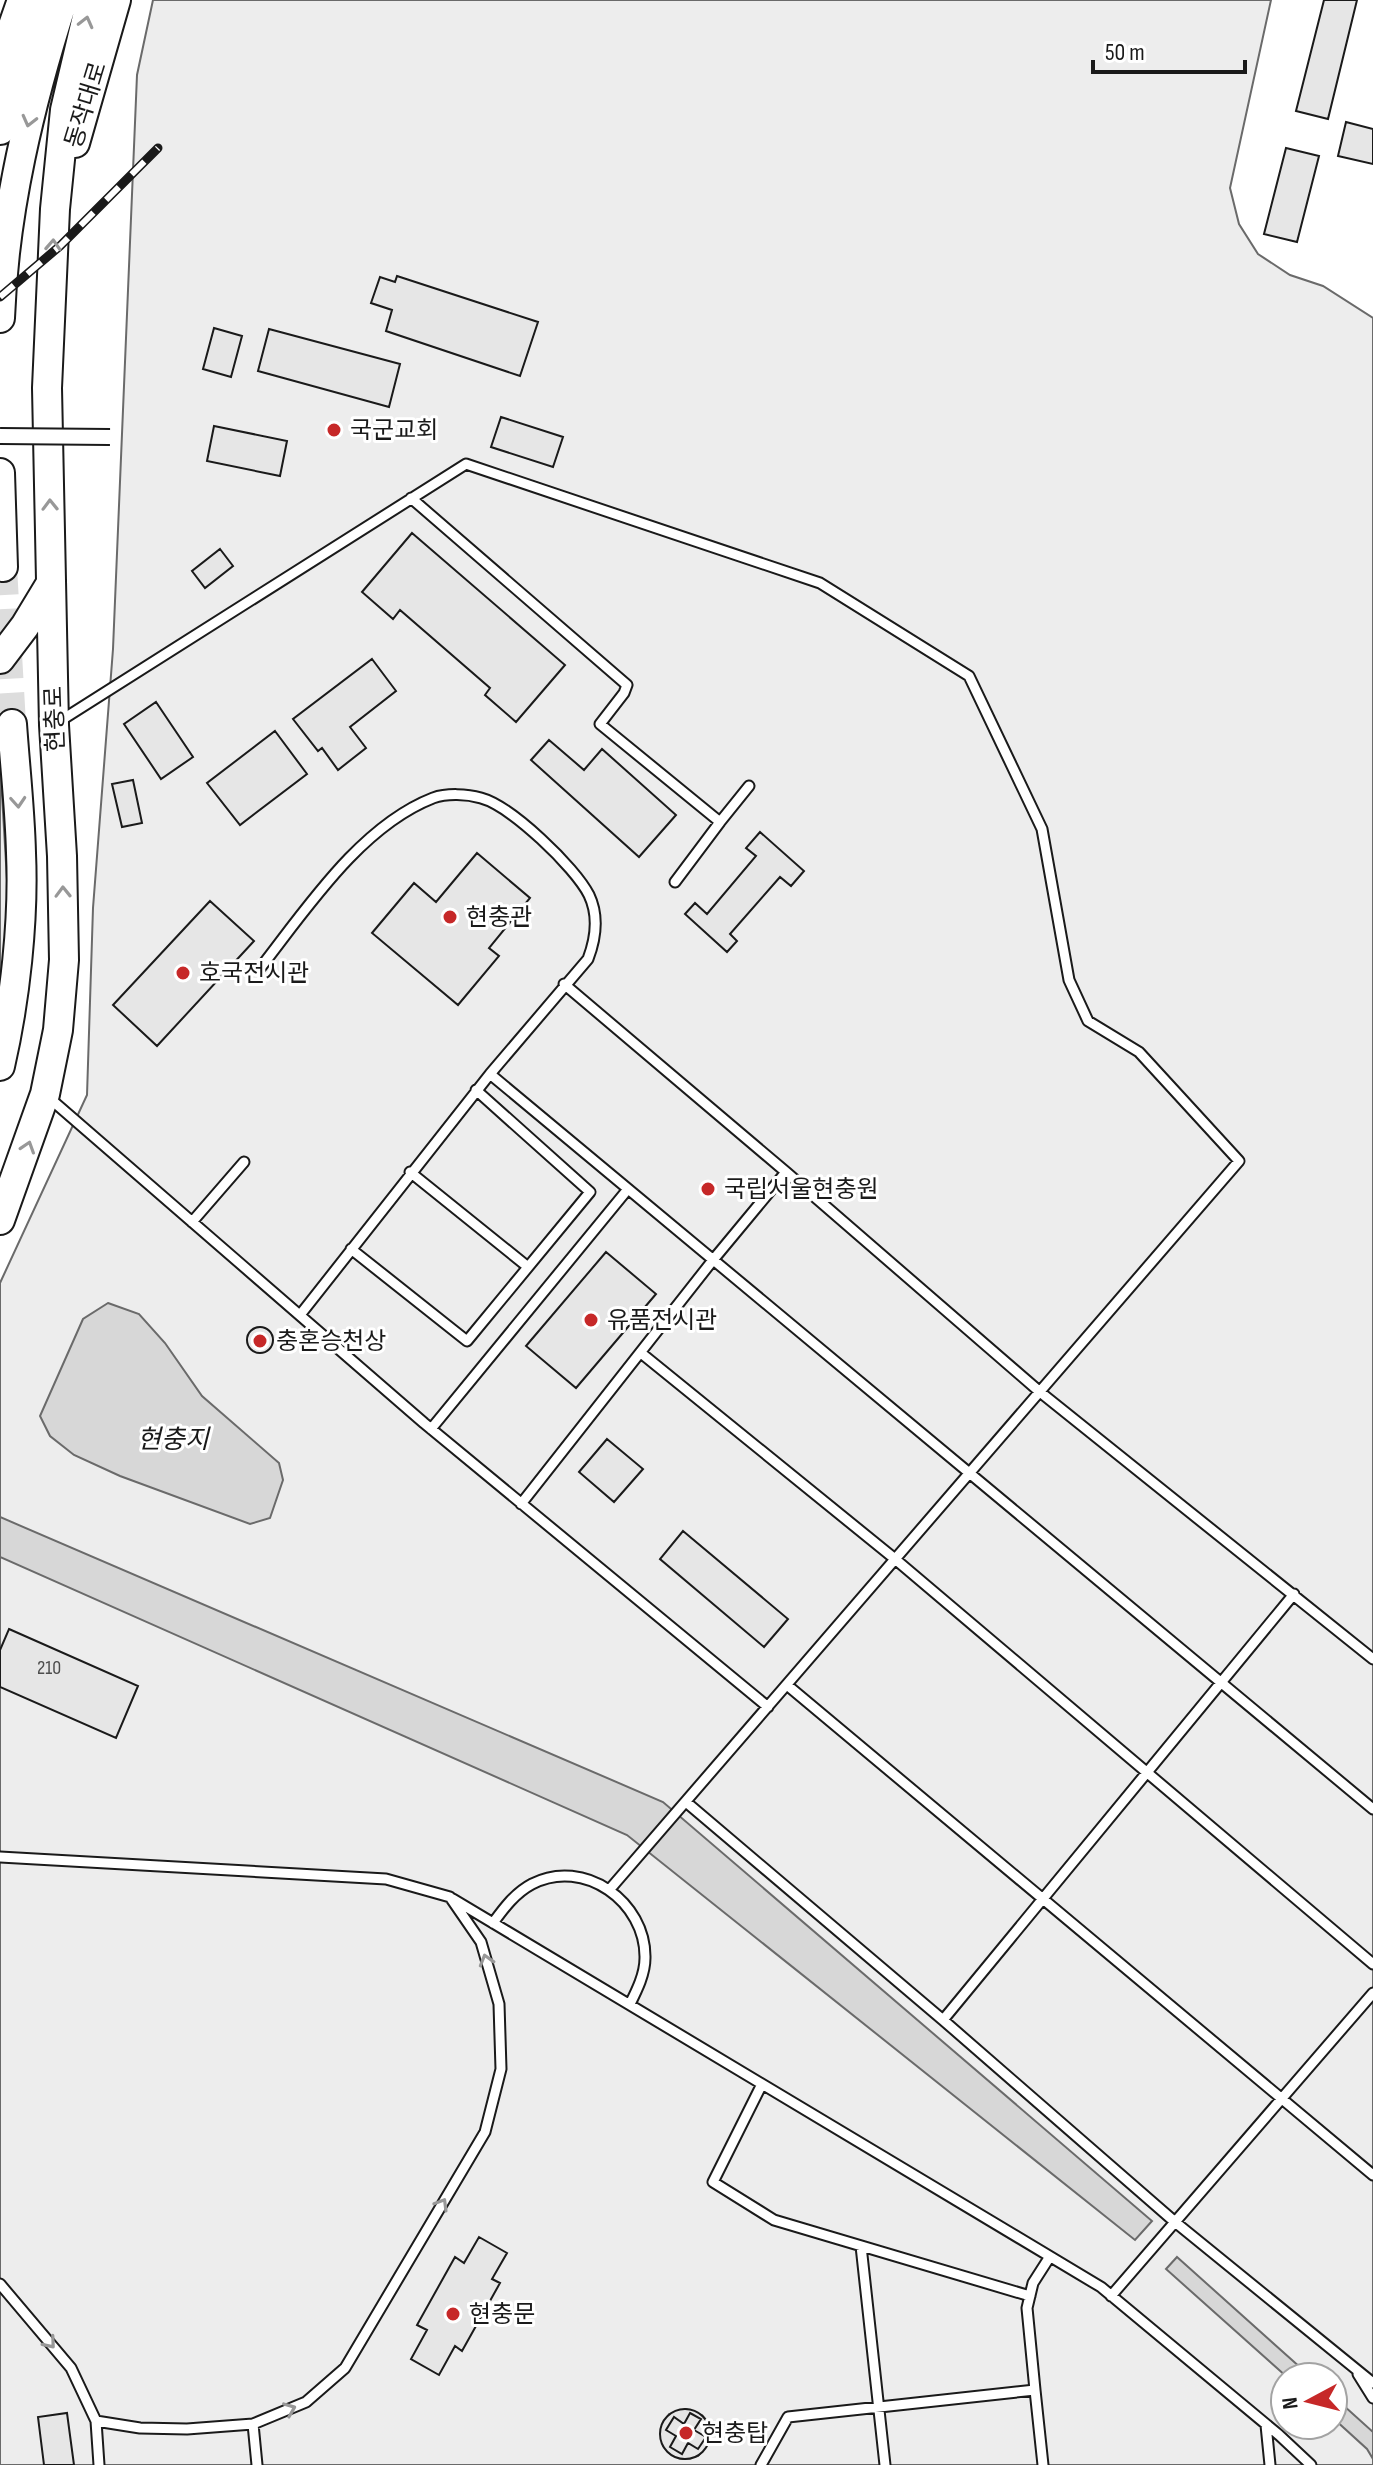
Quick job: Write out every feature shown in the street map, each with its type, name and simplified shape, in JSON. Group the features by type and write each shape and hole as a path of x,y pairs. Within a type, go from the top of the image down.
{"highway":[{"path":"0,129 10,91 44,0"}],"main road":[{"path":"0,63 22,0"},
{"path":"48,45 55,0"},
{"path":"48,45 63,0"},
{"path":"55,209 65,110 91,0"},
{"name":"동작대로","path":"55,209 116,0"},
{"name":"동작대로","path":"0,318 2,267 12,202 48,45"},
{"name":"현충로","path":"0,1220 45,1094 58,1030 64,960 62,856 54,725 47,388 55,209"},
{"path":"0,473 3,567"},
{"path":"0,659 52,583"},
{"name":"현충로","path":"0,1066 10,1022 22,855 12,724"}],"street":[{"path":"0,436 110,437"}],"lane":[{"path":"54,725 114,684 466,464 820,583 969,676 1042,829 1069,980 1088,1021 1139,1052 1239,1161 610,1889"},
{"path":"411,498 623,681 627,688 600,724 720,822"},
{"path":"675,882 749,786"},
{"path":"261,967 330,880 375,835 414,807 437,797 455,795 481,798 511,815 575,873 590,897 595,919 596,940 588,959 476,1090 300,1315"},
{"path":"564,984 1040,1392 1373,1659"},
{"path":"490,1074 1373,1809"},
{"path":"351,1249 467,1341 590,1192 476,1090"},
{"path":"45,1094 431,1429 768,1707"},
{"path":"192,1222 244,1162"},
{"path":"410,1172 528,1267"},
{"path":"521,1504 786,1172"},
{"path":"431,1429 628,1189"},
{"path":"641,1353 895,1559 1373,1964"},
{"path":"943,2020 1294,1594"},
{"path":"787,1685 1373,2175"},
{"path":"686,1802 1175,2222 1373,2383"},
{"path":"0,1857 386,1879 450,1897 1111,2296 1311,2465"},
{"path":"493,1923 512,1897 534,1883 558,1876 585,1878 610,1889 630,1908 642,1932 645,1959 640,1985 630,2004"},
{"path":"96,2421 140,2428 187,2429 253,2424 306,2402 345,2368 485,2132 501,2069 499,2004 481,1942 450,1897"},
{"path":"1111,2296 1373,1993"},
{"path":"762,2084 713,2182 774,2220 1030,2296"},
{"path":"861,2246 885,2465"},
{"path":"1043,2465 1027,2308 1033,2283 1049,2258"},
{"path":"0,2284 71,2368 96,2421 99,2465"},
{"path":"1355,2368 1373,2398"},
{"path":"761,2465 788,2417 1035,2390"},
{"path":"253,2424 257,2465"},
{"path":"1266,2425 1270,2465"}],"shaded area":[{"name":"국립서울현충원","path":"153,0 1271,0 1230,188 1239,224 1258,254 1290,275 1323,286 1373,318 1373,2465 0,2465 0,1283 87,1095 93,908 113,649 137,75","holes":["686,2409 702,2415 707,2421 710,2436 708,2444 698,2456 683,2459 669,2453 663,2446 661,2429 669,2414"]},
{"path":"0,761 8,897 0,1003"}],"water":[{"name":"현충지","path":"108,1303 139,1314 165,1343 202,1396 279,1463 283,1480 270,1518 250,1524 120,1476 74,1455 50,1436 40,1416 83,1319"},
{"path":"0,1517 663,1802 1152,2221 1135,2240 627,1835 0,1557"},
{"path":"1177,2257 1293,2361 1269,2361 1166,2269"},
{"path":"1349,2410 1373,2432 1373,2459 1349,2433"}],"building":[{"path":"1324,0 1357,0 1328,119 1296,111"},
{"path":"1346,122 1373,129 1373,164 1338,156"},
{"path":"1286,148 1319,156 1297,242 1264,234"},
{"path":"397,276 538,322 520,376 386,331 392,310 371,303 380,277 395,282"},
{"path":"214,328 242,336 231,377 203,369"},
{"path":"269,329 400,364 389,407 258,371"},
{"path":"501,417 563,437 553,467 491,447"},
{"path":"214,426 287,441 280,476 207,461"},
{"path":"412,533 565,665 516,722 485,695 490,688 400,610 393,619 362,592"},
{"path":"220,549 233,566 205,588 192,571"},
{"path":"372,659 396,691 350,727 366,748 338,770 322,748 318,751 293,719"},
{"path":"156,702 193,757 161,779 124,724"},
{"path":"275,731 307,774 240,825 207,783"},
{"path":"549,740 584,770 602,749 676,815 639,857 531,760"},
{"path":"133,780 142,823 122,827 112,784"},
{"path":"760,832 804,871 791,886 780,877 730,934 737,941 727,952 685,914 695,903 707,914 756,856 746,848"},
{"name":"현충관","path":"477,853 530,898 489,948 499,956 458,1005 372,933 414,883 436,902"},
{"name":"호국전시관","path":"210,901 254,941 157,1046 113,1005"},
{"name":"유품전시관","path":"606,1252 656,1294 576,1388 526,1346"},
{"name":"충혼승천상","path":"260,1327 269,1331 273,1340 269,1349 260,1353 251,1349 247,1340 251,1331"},
{"path":"607,1439 643,1469 614,1502 579,1472"},
{"path":"683,1531 788,1619 764,1647 660,1559"},
{"path":"9,1629 138,1686 116,1738 0,1687 0,1650"},
{"name":"현충문","path":"479,2237 507,2253 492,2279 500,2283 462,2351 455,2346 439,2375 411,2359 427,2330 417,2325 455,2257 464,2263"},
{"path":"685,2409 703,2416 710,2434 703,2452 685,2459 667,2452 660,2434 667,2416"},
{"path":"67,2413 74,2465 44,2465 38,2417"},
{"name":"현충탑","path":"690,2413 701,2419 694,2430 706,2437 698,2449 688,2443 682,2454 670,2447 676,2436 666,2430 674,2417 684,2424"}],"tunnel":[{"path":"3,567 12,724"}],"railway":[{"path":"0,297 60,246 158,148"}],"place":[{"name":"국군교회","path":"334,430"},
{"name":"현충관","path":"450,917"},
{"name":"호국전시관","path":"183,973"},
{"name":"국립서울현충원","path":"708,1189"},
{"name":"유품전시관","path":"591,1320"},
{"name":"충혼승천상","path":"260,1341"},
{"name":"현충문","path":"453,2314"},
{"name":"현충탑","path":"686,2433"}]}
